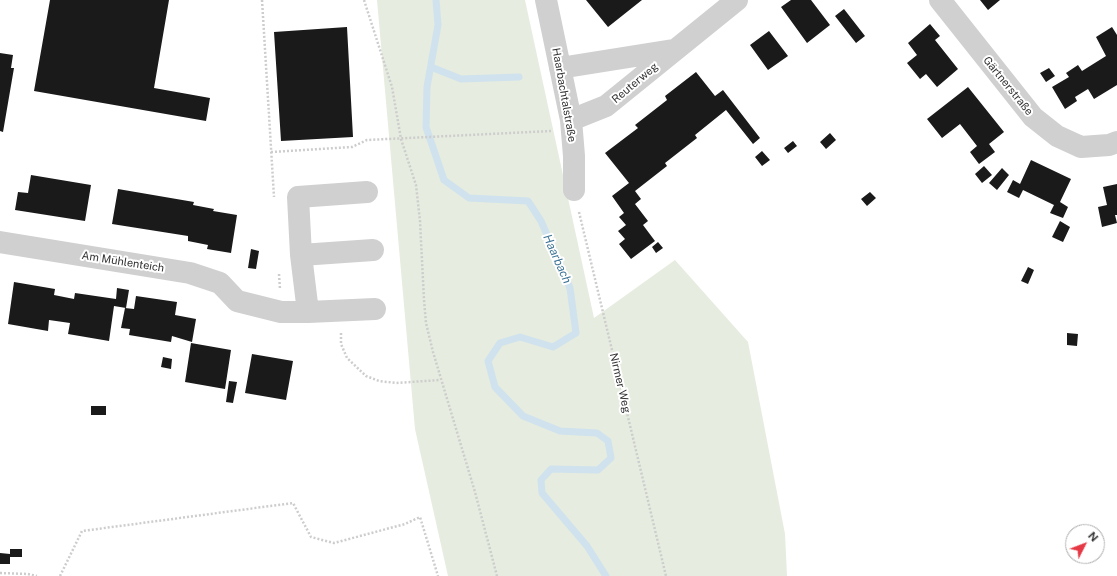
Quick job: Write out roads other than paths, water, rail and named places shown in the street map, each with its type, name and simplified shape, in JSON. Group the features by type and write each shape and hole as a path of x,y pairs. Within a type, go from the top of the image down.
{"street":[{"name":"Haarbachtalstraße","path":"546,0 571,125 574,156 574,190"},
{"name":"Reuterweg","path":"571,125 606,106 737,0"},
{"name":"Gärtnerstraße","path":"940,0 1033,118 1057,136 1081,147 1109,145 1117,142"},
{"name":"Reuterweg","path":"560,68 674,50"},
{"path":"367,192 298,197 308,312 375,309"},
{"name":"Am Mühlenteich","path":"0,242 190,273 220,283 237,300 281,312 308,312"},
{"path":"302,255 372,250"}],"waterway":[{"name":"Haarbach","path":"436,0 438,25 427,87 426,127 444,180 469,198 528,201 541,221 570,288 576,333 553,347 520,337 500,343 488,361 495,387 523,416 560,431 597,433 608,441 611,458 598,470 551,469 541,480 542,493 587,546 606,576"},
{"path":"431,67 461,79 519,77"}]}
